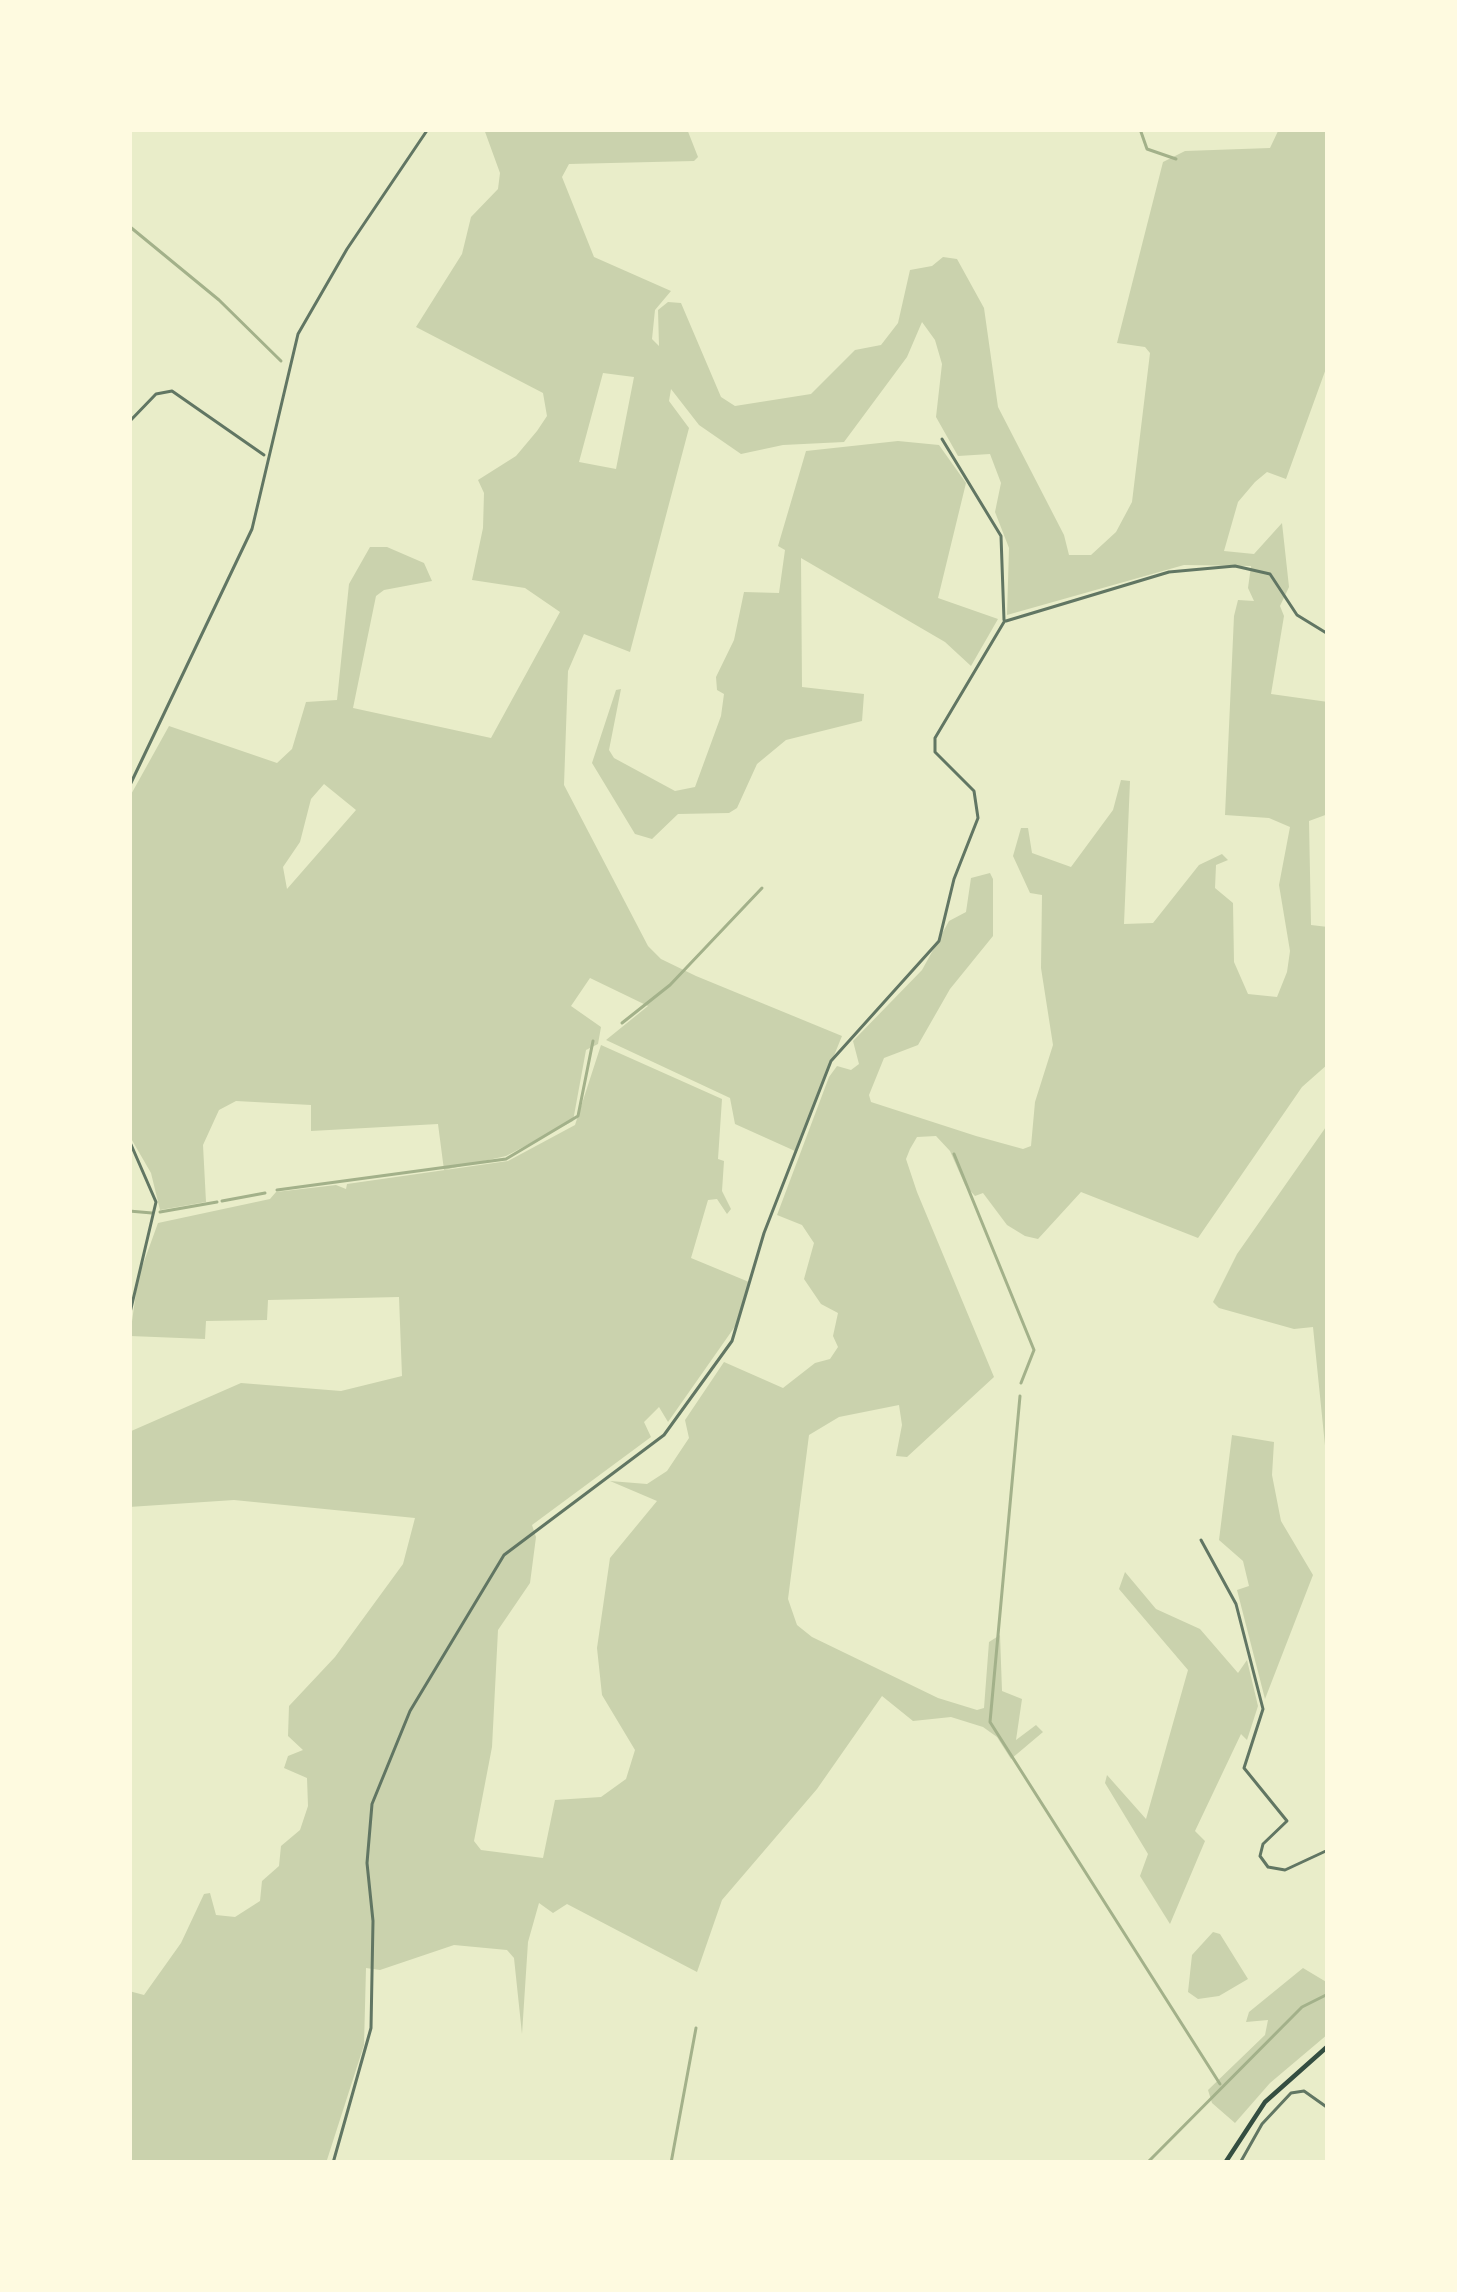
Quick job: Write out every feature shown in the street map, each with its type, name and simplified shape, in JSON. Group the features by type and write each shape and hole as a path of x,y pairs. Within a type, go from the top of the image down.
{"main road":[{"path":"1225,2163 1265,2102 1328,2047"}],"street":[{"path":"129,787 252,529 298,334 346,250 428,129"},
{"path":"129,422 156,394 172,391 266,456"},
{"path":"332,2163 371,2028 373,1921 367,1863 372,1804 410,1711 504,1555 664,1435 725,1354 764,1233 831,1061 939,941 954,879 978,818 974,791 935,752 935,738 1004,622 1001,536 942,439"},
{"path":"1004,622 1169,572 1235,566 1270,574 1297,615 1328,634"},
{"path":"129,1140 156,1202 129,1317"},
{"path":"1202,1540 1236,1604 1263,1709 1244,1768 1287,1821 1263,1844 1260,1856 1268,1867 1285,1870 1328,1850"},
{"path":"1240,2163 1262,2124 1291,2093 1304,2091 1328,2108"}],"green space":[{"path":"484,129 687,129 698,157 694,161 569,164 562,177 594,257 671,291 655,310 652,339 659,346 658,310 668,302 681,303 721,397 735,406 811,394 855,350 881,345 898,323 910,270 932,266 943,257 957,259 984,308 998,407 1064,535 1069,555 1091,555 1116,532 1132,502 1150,353 1145,347 1117,343 1163,162 1185,151 1270,148 1279,129 1328,129 1328,363 1286,479 1267,472 1255,482 1238,502 1224,551 1254,554 1282,523 1289,587 1280,606 1284,616 1271,694 1328,702 1328,814 1309,821 1311,925 1328,927 1328,1064 1302,1087 1198,1238 1081,1192 1038,1239 1025,1236 1007,1225 983,1193 975,1196 965,1185 950,1151 936,1136 917,1137 910,1149 906,1159 917,1192 994,1377 907,1457 896,1456 902,1425 899,1405 839,1417 809,1435 788,1599 797,1625 812,1637 938,1698 977,1710 984,1708 989,1642 1000,1635 1002,1691 1022,1699 1016,1740 1036,1725 1043,1732 1011,1759 997,1737 983,1727 951,1717 913,1721 882,1696 817,1789 722,1900 697,1972 567,1904 553,1913 539,1903 528,1942 522,2034 514,1958 507,1950 454,1945 380,1970 366,1968 364,2045 326,2163 129,2163 129,1991 144,1995 181,1943 204,1894 210,1893 216,1915 235,1917 260,1901 262,1881 279,1866 281,1846 300,1830 308,1806 307,1778 284,1768 288,1756 303,1750 288,1736 289,1706 335,1657 403,1564 415,1518 234,1500 129,1507 129,1432 241,1383 341,1391 402,1376 399,1297 268,1300 267,1320 206,1321 205,1339 130,1336 138,1278 158,1223 270,1199 276,1192 336,1185 346,1189 347,1184 508,1161 575,1125 601,1045 722,1099 718,1159 724,1161 722,1191 731,1209 727,1214 717,1199 708,1200 691,1258 749,1282 736,1325 668,1422 659,1407 644,1422 651,1437 532,1525 536,1537 530,1583 498,1630 492,1747 474,1841 481,1850 543,1858 555,1800 601,1797 626,1779 635,1750 602,1695 597,1648 610,1558 657,1501 610,1481 647,1484 667,1471 689,1438 685,1420 724,1362 783,1388 815,1363 830,1359 838,1347 833,1336 838,1313 821,1304 804,1279 814,1243 802,1225 777,1215 829,1077 837,1066 851,1070 859,1064 853,1041 922,970 949,921 966,912 971,878 990,873 993,879 993,936 950,989 918,1045 884,1058 869,1095 871,1102 976,1136 1023,1149 1031,1146 1035,1102 1053,1045 1041,968 1042,895 1030,893 1013,856 1021,828 1028,828 1032,853 1071,867 1113,810 1121,780 1130,781 1124,924 1153,923 1199,865 1222,854 1228,860 1216,865 1215,888 1233,903 1234,962 1248,994 1277,997 1287,972 1290,951 1279,885 1290,827 1269,818 1225,815 1234,616 1238,600 1254,601 1248,588 1251,566 1184,565 1007,615 1009,548 995,512 1001,483 990,454 958,456 936,417 942,364 935,340 922,322 907,357 844,442 783,445 741,454 699,425 671,389 669,401 689,428 630,652 584,634 568,671 564,785 648,946 661,959 696,976 842,1036 795,1151 735,1124 730,1098 606,1040 648,1006 590,978 571,1006 601,1027 598,1044 586,1050 573,1121 506,1156 444,1170 438,1124 311,1131 311,1105 236,1101 219,1110 203,1145 206,1202 160,1210 151,1173 129,1135 129,798 169,726 277,763 292,749 306,702 337,700 349,584 370,547 387,547 424,563 432,581 384,590 376,596 353,708 491,738 560,612 525,588 472,580 483,528 484,493 478,480 516,456 537,431 547,416 543,393 416,327 462,254 471,217 498,189 500,173","holes":["603,373 634,377 616,469 579,462","324,784 356,810 287,889 283,867 300,842 311,799"]},
{"path":"898,441 939,445 966,483 938,598 998,619 971,666 945,642 801,558 802,687 864,694 862,721 786,740 757,764 737,808 729,813 678,814 652,839 635,834 592,763 616,690 621,689 609,750 614,758 675,791 695,787 721,716 724,694 717,690 716,677 734,640 744,592 779,593 785,550 778,546 806,451"},
{"path":"1328,1124 1328,1475 1313,1327 1294,1329 1219,1308 1213,1302 1237,1254"},
{"path":"1232,1435 1274,1442 1272,1475 1281,1521 1313,1575 1265,1699 1237,1590 1249,1586 1243,1561 1219,1540"},
{"path":"1125,1572 1156,1609 1200,1629 1238,1673 1247,1660 1258,1706 1247,1740 1241,1734 1195,1831 1205,1841 1170,1924 1140,1876 1148,1854 1105,1783 1107,1775 1146,1819 1188,1670 1119,1589"},
{"path":"1213,1932 1220,1934 1248,1979 1219,1996 1198,1999 1188,1992 1192,1955"},
{"path":"1303,1968 1328,1983 1328,2034 1270,2083 1235,2123 1212,2103 1208,2090 1265,2035 1268,2020 1246,2022 1249,2012"}],"waterway":[{"path":"1140,129 1147,149 1176,159"},
{"path":"129,226 219,300 281,361"},
{"path":"622,1023 670,985 762,888"},
{"path":"277,1190 506,1159 578,1116 593,1041"},
{"path":"954,1154 1034,1350 1021,1383"},
{"path":"222,1201 265,1193"},
{"path":"160,1212 217,1202"},
{"path":"129,1211 152,1213"},
{"path":"1020,1396 990,1722 1220,2084"},
{"path":"1147,2163 1302,2007 1328,1994"},
{"path":"671,2163 696,2028"}]}
